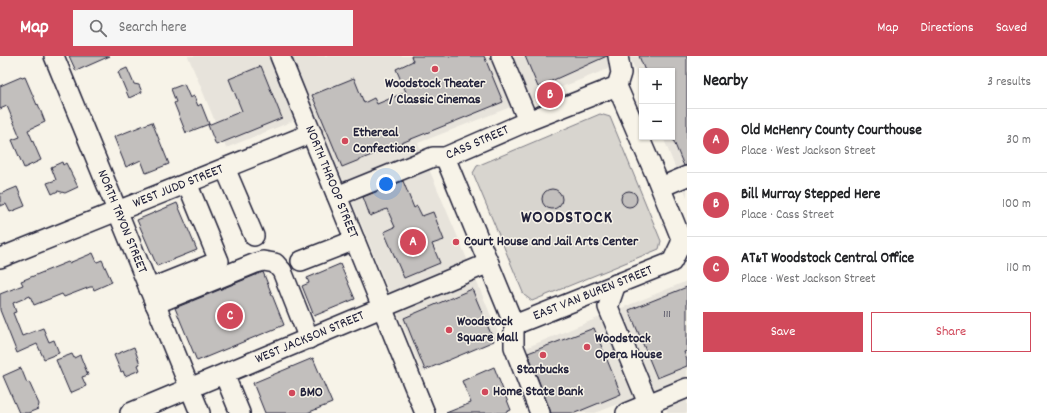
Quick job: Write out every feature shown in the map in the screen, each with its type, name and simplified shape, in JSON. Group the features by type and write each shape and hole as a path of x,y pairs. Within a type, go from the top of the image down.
{"street":[{"name":"NORTH TRYON STREET","path":"54,56 200,413"},
{"name":"NORTH THROOP STREET","path":"280,56 425,413"},
{"path":"501,56 528,121"},
{"path":"618,56 621,73 617,86 661,187 687,176"},
{"name":"CASS STREET","path":"337,196 433,157 445,157 528,121 617,86"},
{"name":"WEST JUDD STREET","path":"0,258 312,133"},
{"path":"445,157 514,325 514,347 540,413"},
{"path":"225,168 254,236"},
{"path":"152,297 219,261 187,184"},
{"name":"EAST VAN BUREN STREET","path":"514,325 672,262 682,241 661,187"},
{"path":"301,261 355,240"},
{"path":"152,297 263,261 275,263 282,270 309,339"},
{"name":"WEST JACKSON STREET","path":"130,413 489,263"},
{"path":"616,284 608,307 650,408"},
{"path":"583,298 608,307"},
{"path":"224,374 240,413"},
{"path":"626,413 650,408 687,388"}],"shaded area":[{"path":"188,56 687,56 687,197 664,140 675,140 675,68 639,68 639,80 631,60 418,143 500,337 422,372 315,112 226,148"},
{"path":"600,114 610,117 661,241 659,249 532,301 524,295 473,173 477,166"},
{"path":"687,281 687,413 668,413 658,389 595,413 549,413 523,349"}],"building":[{"path":"69,56 110,56 76,71"},
{"path":"411,56 484,56 503,102 342,167 312,95 354,78 364,103 374,98 377,104 406,92 396,69 413,61"},
{"path":"525,56 607,56 538,87"},
{"path":"639,56 687,56 687,165 684,166 673,140 675,140 675,68 644,68"},
{"path":"261,66 282,118 216,145 208,125 242,111 229,79"},
{"path":"127,68 134,84 139,85 142,92 129,98 118,72"},
{"path":"21,77 25,77 45,122 28,130 41,160 24,168 12,140 20,137 7,106 0,109 0,86"},
{"path":"184,84 190,98 194,96 198,106 201,104 209,124 186,133 174,103 176,102 171,89"},
{"path":"152,122 169,164 146,173 141,160 126,167 114,137"},
{"path":"62,162 63,165 66,163 78,187 65,193 58,191 52,194 47,183 56,180 51,167"},
{"path":"403,181 414,208 417,206 422,216 433,212 444,240 432,244 440,263 404,278 384,232 395,227 387,209 370,216 363,197"},
{"path":"17,187 25,206 10,212 6,204 0,206 0,194"},
{"path":"552,189 559,192 562,199 559,206 552,209 545,206 542,199 545,192"},
{"path":"626,191 632,191 637,196 635,205 632,207 626,207 621,202 621,196"},
{"path":"177,203 197,250 157,266 137,220"},
{"path":"93,253 97,262 102,260 112,282 94,290 93,287 90,287 64,297 62,294 34,305 30,296 13,303 16,312 13,313 22,336 43,328 49,342 54,340 59,353 44,359 37,344 17,353 0,310 0,294 23,285 21,281"},
{"path":"340,264 355,299 314,316 302,286 309,283 307,278"},
{"path":"263,272 284,325 197,361 175,308"},
{"path":"687,287 687,351 684,352 687,360 687,366 657,378 629,310"},
{"name":"Woodstock Square Mall","path":"472,289 494,341 425,370 404,318"},
{"path":"594,328 621,394 575,413 551,413 528,353"},
{"path":"134,347 140,364 138,365 140,370 125,376 123,371 121,372 114,355"},
{"path":"72,354 74,358 80,355 88,375 82,377 86,386 70,393 56,360"},
{"name":"BMO","path":"313,358 332,403 307,413 265,413 253,383"},
{"name":"Home State Bank","path":"494,367 511,410 504,413 446,413 471,403 462,381"},
{"path":"21,368 27,383 29,382 39,404 38,409 28,413 19,413 3,376"}],"place":[{"name":"Woodstock Theater / Classic Cinemas","path":"435,69"},
{"name":"Bill Murray Stepped Here","path":"550,95"},
{"name":"Ethereal Confections","path":"345,141"},
{"name":"Old McHenry County Courthouse","path":"413,242"},
{"name":"Court House and Jail Arts Center","path":"456,242"},
{"name":"AT&T Woodstock Central Office","path":"230,316"},
{"name":"Woodstock Square Mall","path":"449,330"},
{"name":"Woodstock Opera House","path":"587,347"},
{"name":"Starbucks","path":"543,355"},
{"name":"Home State Bank","path":"485,392"},
{"name":"BMO","path":"292,393"}],"district":[{"name":"WOODSTOCK","path":"567,218"}]}
